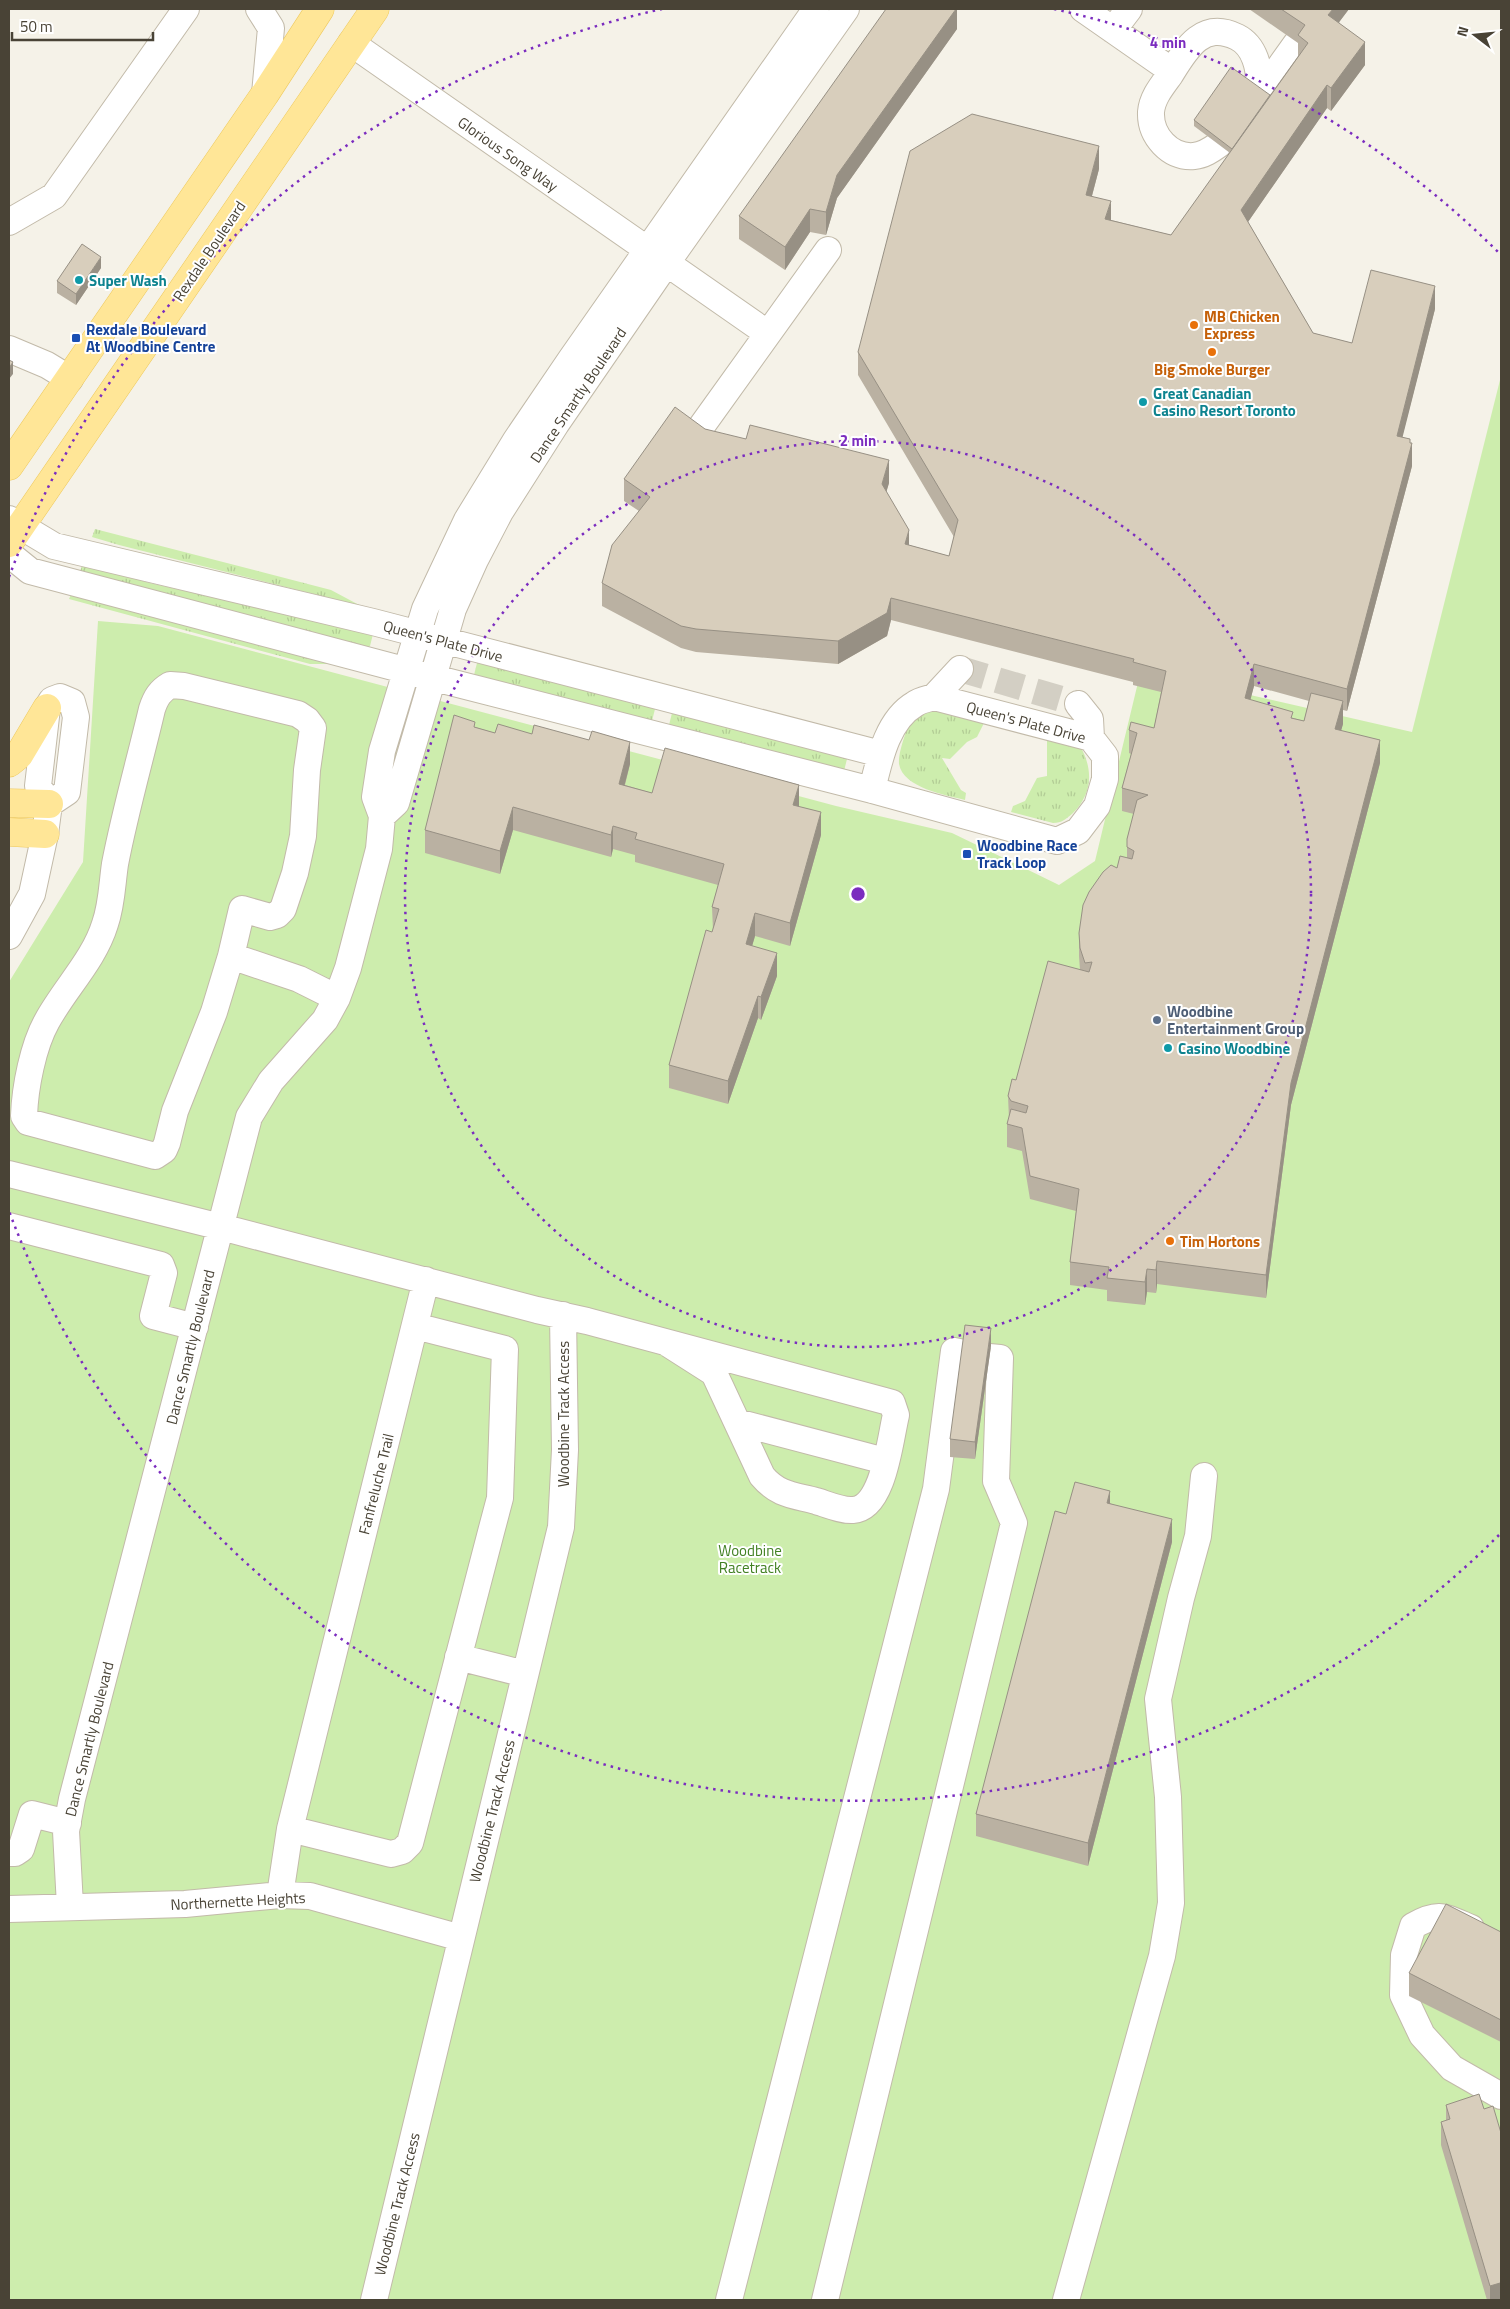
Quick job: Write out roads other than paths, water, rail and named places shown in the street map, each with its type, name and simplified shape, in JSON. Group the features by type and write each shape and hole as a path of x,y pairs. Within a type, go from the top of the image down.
{"main road":[{"path":"14,449 70,379 265,94 320,9"},
{"name":"Rexdale Boulevard","path":"13,529 375,9"},
{"path":"9,763 19,755 47,708"},
{"path":"9,803 49,804"},
{"path":"9,832 46,834"}],"street":[{"path":"9,222 54,196 186,9"},
{"path":"259,9 271,28 265,94"},
{"name":"Dance Smartly Boulevard","path":"382,816 396,804 454,605 500,512 657,258 816,9"},
{"name":"Dance Smartly Boulevard","path":"70,1906 68,1823 76,1783 250,1116 270,1081 325,1020 337,998 348,968 379,849 382,816 375,797 382,751 425,608 467,520 521,432 657,258 846,9"},
{"path":"1083,9 1113,30 1167,78"},
{"path":"1113,30 1129,9"},
{"path":"1218,144 1207,152 1194,156 1180,154 1162,143 1152,125 1151,112 1155,98 1187,49 1195,39 1206,34 1218,32 1230,34 1241,39 1250,47 1255,58 1260,72 1259,87 1276,72 1296,44"},
{"name":"Glorious Song Way","path":"351,43 767,333"},
{"path":"696,434 828,250"},
{"path":"9,349 47,365 70,379"},
{"name":"Queen's Plate Drive","path":"13,529 54,546 417,634 881,754"},
{"name":"Queen's Plate Drive","path":"9,554 30,571 406,671 872,790 1057,841 1078,831 1098,806 1105,779 1105,756 1091,738 934,698"},
{"path":"872,790 881,754 900,715 916,703 934,698 960,669"},
{"path":"170,685 184,686 298,714 307,720 312,728 303,836 295,873 283,909 277,915 270,917 242,910 231,956 214,1012 175,1111 167,1143 160,1154 147,1154 28,1122 24,1116 25,1108 39,1036 48,1019 78,976 100,938 106,923 112,896 115,864 152,709 155,698 170,685"},
{"path":"9,936 32,894 46,834 49,804 67,792 76,717 74,706 66,698 60,697 52,700 47,708"},
{"path":"1078,704 1090,719 1091,738"},
{"path":"231,956 299,979 337,998"},
{"path":"9,1174 667,1342 892,1403 896,1415 886,1461 879,1488 868,1504 853,1510 772,1488 762,1476 714,1373 667,1342"},
{"path":"9,1226 161,1265 164,1273 153,1316 195,1327"},
{"name":"Fanfreluche Trail","path":"280,1895 290,1829 426,1280"},
{"name":"Woodbine Track Access","path":"374,2300 561,1527 565,1450 563,1316"},
{"path":"290,1829 392,1854 402,1851 410,1843 500,1498 505,1349 415,1326"},
{"path":"729,2300 936,1490 970,1405 996,1481 1014,1523 825,2300"},
{"path":"737,1422 886,1461"},
{"path":"1066,2300 1162,1956 1171,1903 1168,1797 1158,1699 1181,1598 1198,1536 1204,1476"},
{"path":"458,1658 525,1674"},
{"path":"9,1853 15,1853 21,1849 32,1814 68,1823"},
{"name":"Northernette Heights","path":"9,1909 185,1904 280,1895 310,1896 461,1938"},
{"path":"1476,1930 1445,1917 1430,1916 1413,1926 1404,1955 1403,1995 1422,2035 1452,2068 1501,2096"}],"tunnel":[{"path":"960,669 1078,704"}],"place":[{"name":"Super Wash","path":"79,280"},
{"name":"MB Chicken Express","path":"1194,325"},
{"name":"Rexdale Boulevard At Woodbine Centre","path":"76,338"},
{"name":"Big Smoke Burger","path":"1212,352"},
{"name":"Great Canadian Casino Resort Toronto","path":"1143,402"},
{"name":"Woodbine Race Track Loop","path":"967,854"},
{"name":"Woodbine Entertainment Group","path":"1157,1020"},
{"name":"Casino Woodbine","path":"1168,1048"},
{"name":"Tim Hortons","path":"1170,1241"}],"park label":[{"name":"Woodbine Racetrack","path":"750,1558"}]}
